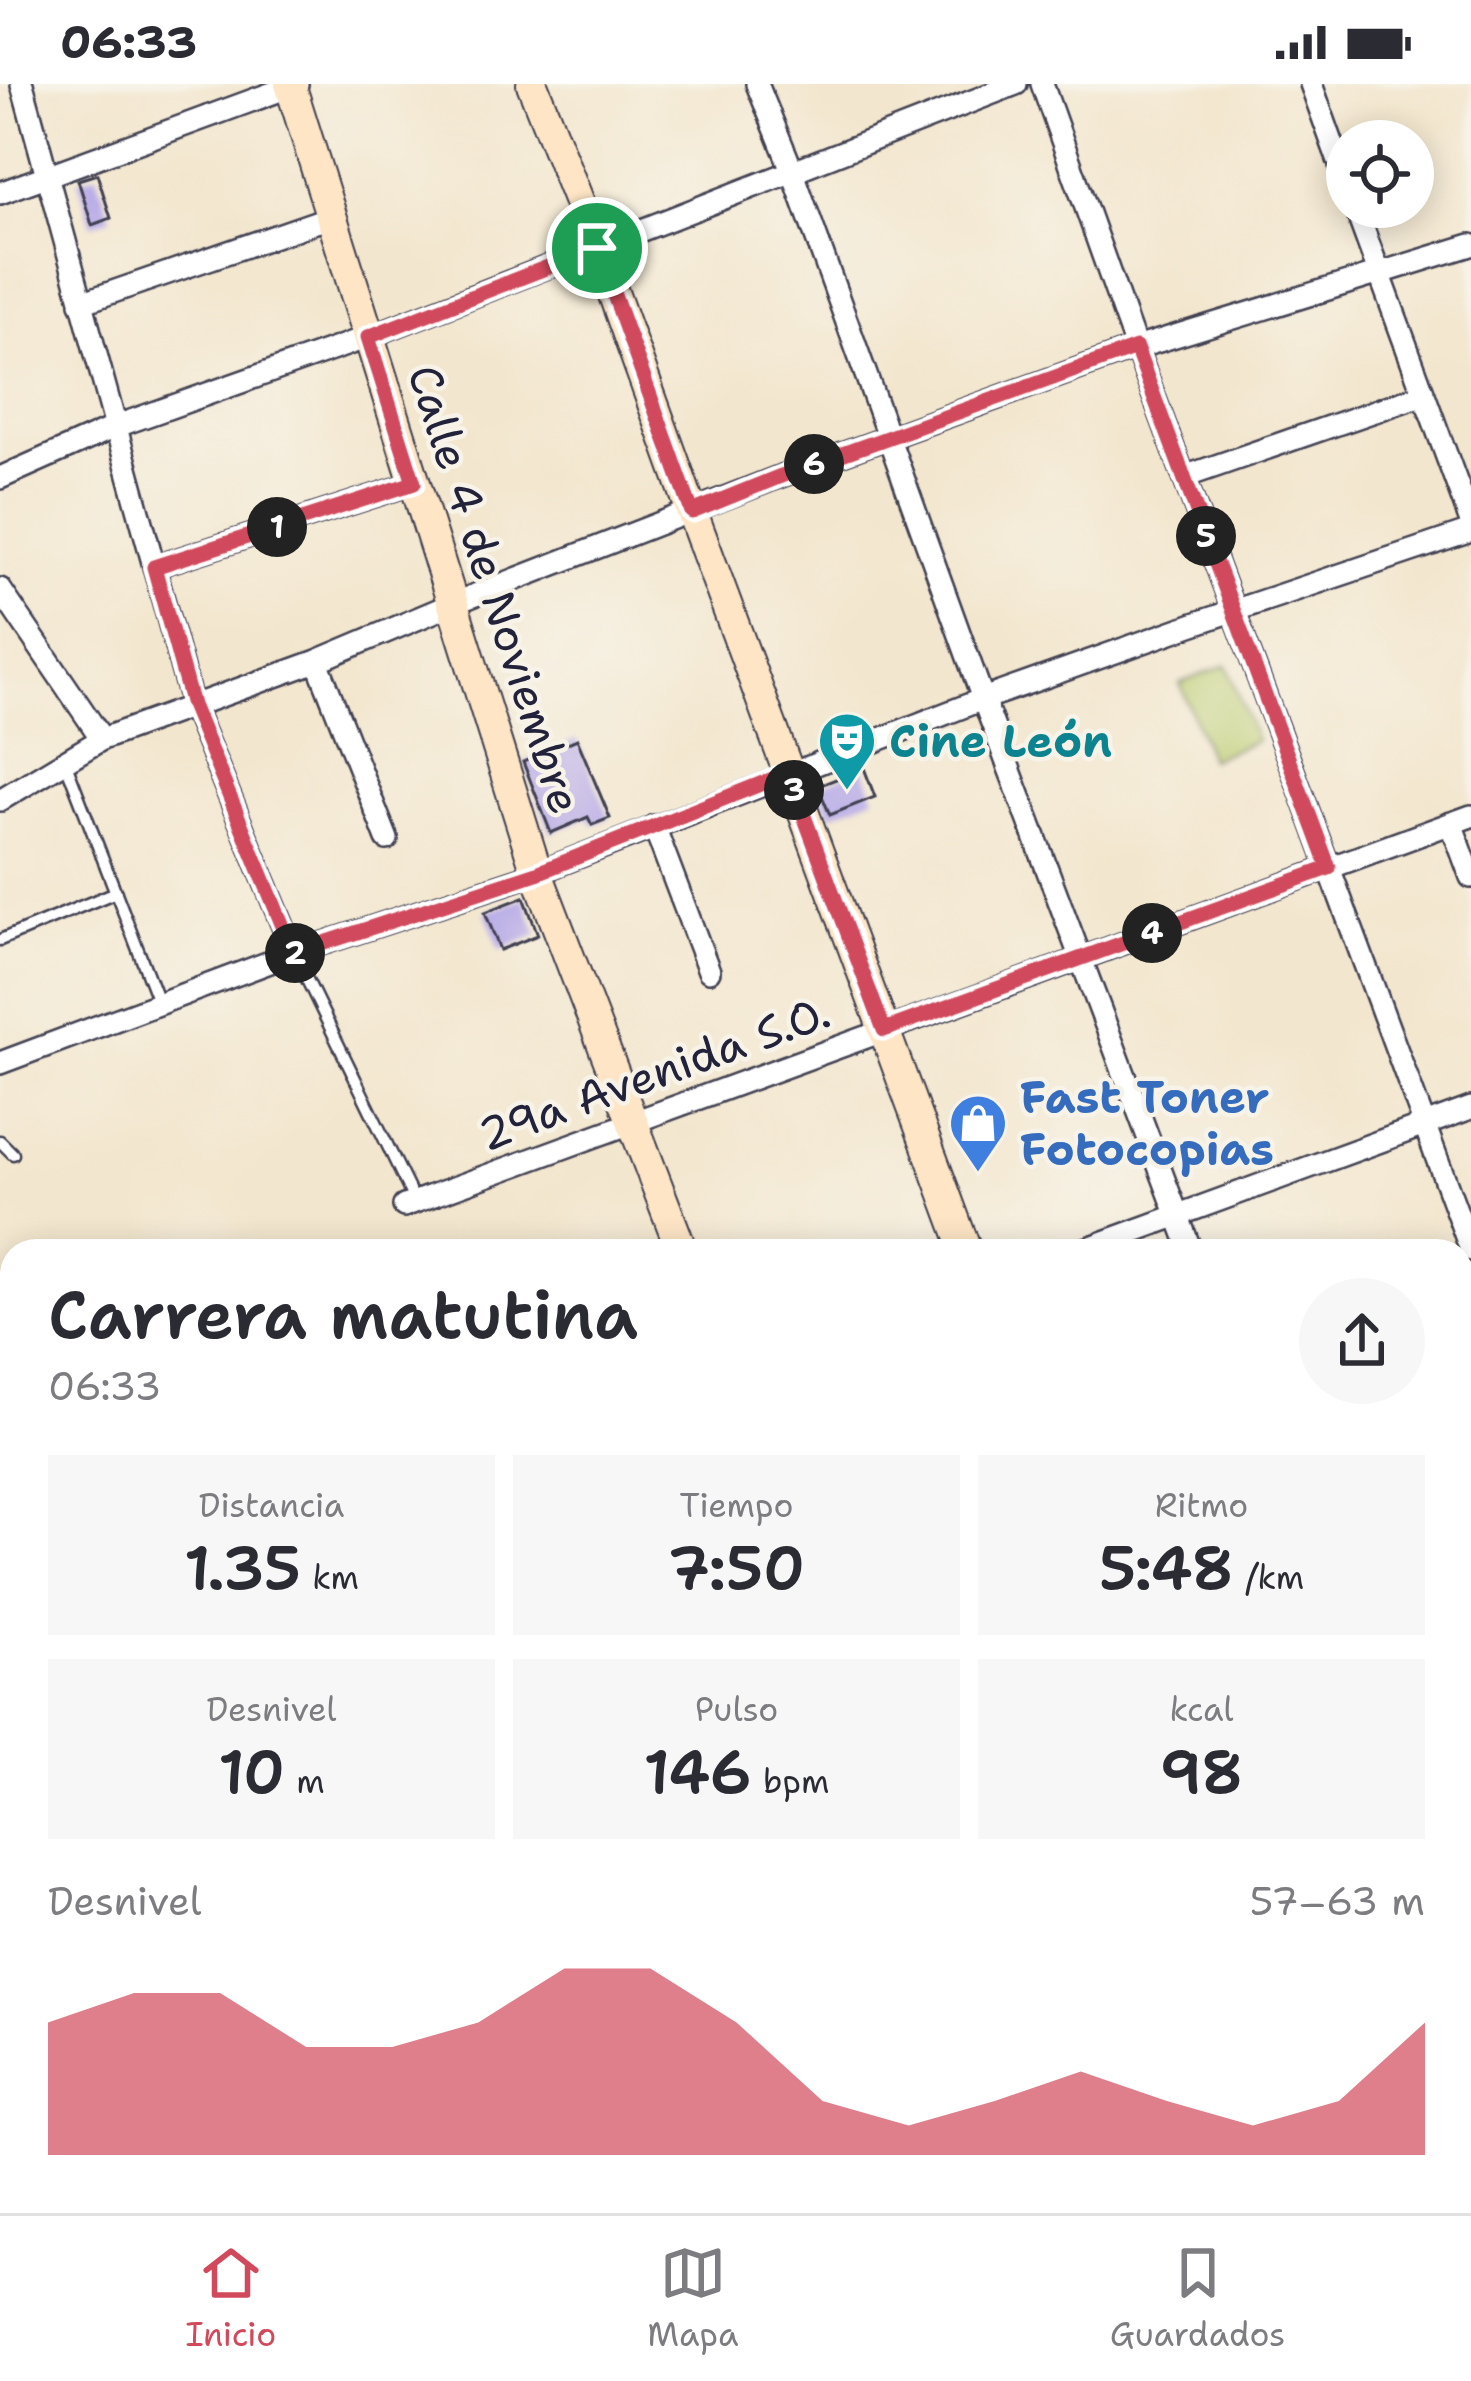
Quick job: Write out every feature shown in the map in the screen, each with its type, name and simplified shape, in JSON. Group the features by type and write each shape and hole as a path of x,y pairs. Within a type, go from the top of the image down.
{"street":[{"path":"22,84 192,705 294,953"},
{"path":"532,84 597,248 962,1239"},
{"path":"757,84 1186,1239"},
{"path":"0,478 117,426 368,337 1016,84"},
{"path":"1042,84 1467,1239"},
{"path":"1310,84 1326,127"},
{"path":"0,194 292,85"},
{"name":"Calle 4 de Noviembre","path":"292,85 537,873 677,1239"},
{"path":"81,303 330,217"},
{"path":"1363,228 1471,522"},
{"path":"0,800 101,739 317,661 781,476 1136,348 1471,244"},
{"path":"1184,477 1424,394"},
{"path":"154,567 414,483"},
{"path":"0,1063 294,953 537,873 983,699 1471,531"},
{"path":"0,589 101,739"},
{"path":"317,661 387,839"},
{"path":"1461,820 1471,877"},
{"name":"29a Avenida S.O.","path":"410,1204 1461,820"},
{"path":"654,826 709,971"},
{"path":"1112,1239 1471,1108"}],"lane":[{"path":"65,761 159,1004"},
{"path":"0,940 116,892"},
{"path":"294,953 410,1204"},
{"path":"0,1141 13,1154"}],"green space":[{"path":"1227,665 1256,741 1210,759 1180,683"}],"building":[{"path":"97,174 111,218 92,225 78,180"},
{"path":"577,739 610,818 592,825 588,817 551,833 523,762"},
{"name":"Cine León","path":"864,768 875,797 830,815 818,786"},
{"path":"524,897 538,935 500,950 485,912"}],"place":[{"name":"Cine León","path":"847,792"},
{"name":"Fast Toner Fotocopias","path":"978,1174"}],"route":[{"path":"597,248 692,512 1136,348 1329,868 884,1030 788,773 537,873 294,953 192,705 154,567 414,483 368,337 597,248"}]}
